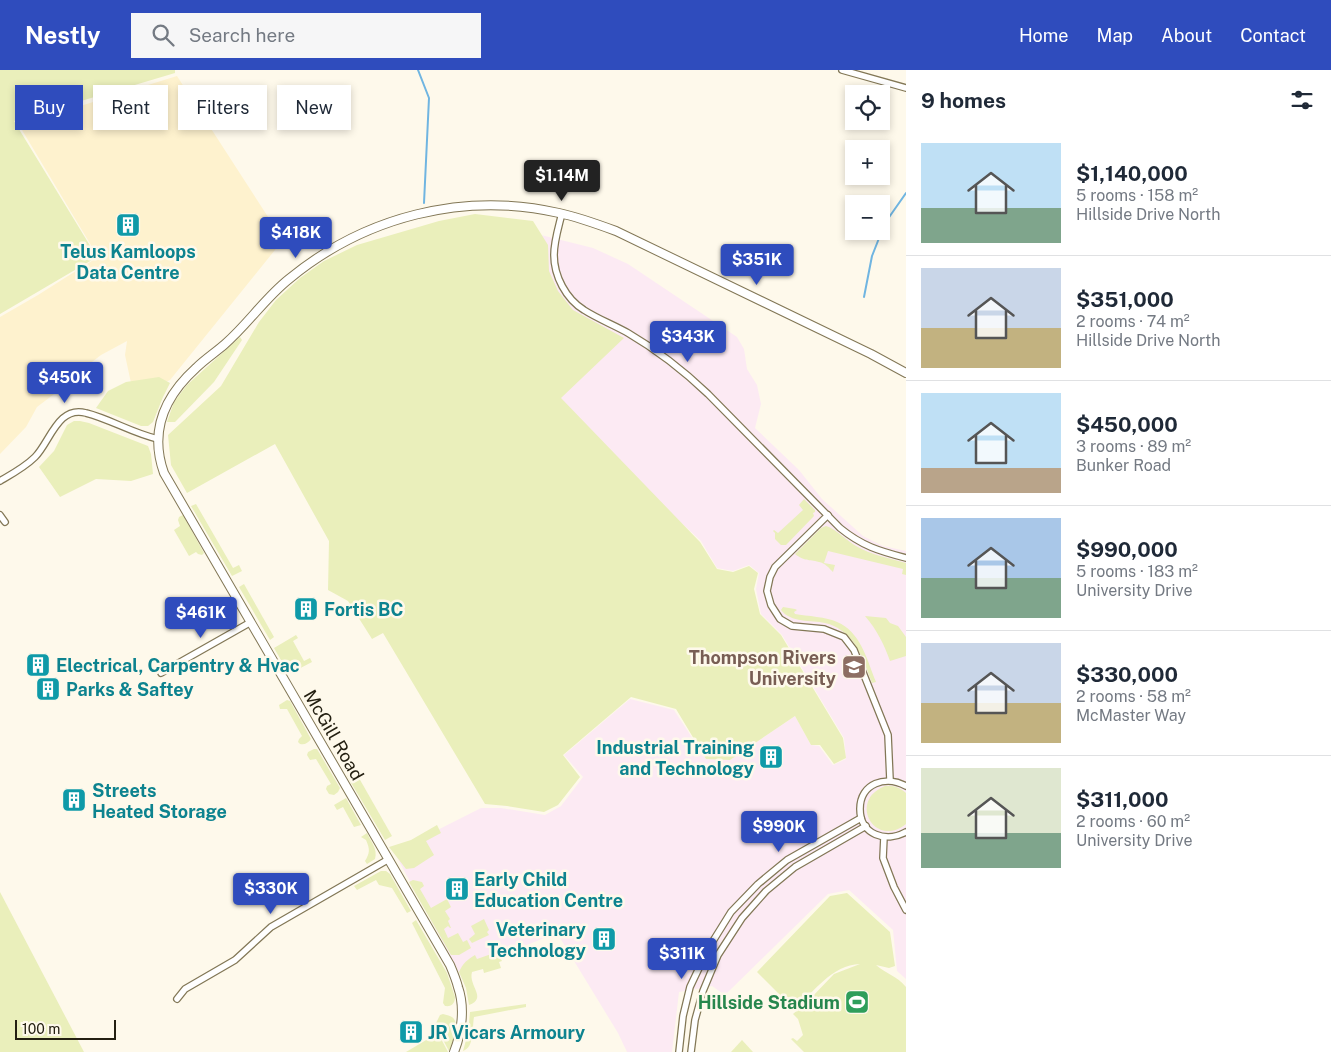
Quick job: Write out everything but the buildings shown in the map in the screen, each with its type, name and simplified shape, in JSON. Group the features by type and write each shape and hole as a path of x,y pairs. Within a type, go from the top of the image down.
{"street":[{"path":"842,70 906,88"},
{"name":"McGill Road","path":"454,1052 460,1038 462,1010 459,989 450,965 166,477 160,459 158,430 168,401 194,370 231,339 280,287 326,252 371,228 420,213 472,206 496,205 557,212 598,224 630,237 871,354 906,373"},
{"path":"519,207 589,224 598,224"},
{"path":"561,217 555,242 554,261 560,280 570,297 585,310 647,345 689,378 851,537 865,546 906,558"},
{"path":"0,481 36,457 60,420 72,412 85,412 133,432 158,439"},
{"path":"0,515 5,522"},
{"path":"828,516 775,567 770,577 768,591 771,605 780,619 792,626 824,629 844,637 854,650 888,736 890,780"},
{"path":"162,673 251,622"},
{"path":"906,786 890,780 880,781 872,785 866,792 860,809 866,826 877,835 884,837 899,836 906,832"},
{"path":"678,1052 683,1016 690,987 708,949 731,912 758,884 787,860 862,818"},
{"path":"691,1052 695,1020 703,991 718,955 742,918 766,891 795,867 866,826"},
{"path":"884,837 883,858 894,887 906,910"},
{"path":"177,999 185,989 235,960 271,927 388,859"}],"shaded area":[{"path":"177,76 183,85 178,85 178,130 212,130 283,240 170,380 158,386 131,383 125,355 127,341 101,355 88,365 82,366 74,379 37,407 26,427 0,454 0,317 98,257 22,130 83,130 83,105 93,102 93,130 168,130 168,85 148,85"},
{"name":"Thompson Rivers University","path":"525,231 593,248 628,264 737,337 744,349 747,369 757,385 761,404 755,428 799,470 822,499 863,536 883,546 906,551 906,979 897,971 893,930 849,890 828,894 725,995 712,986 679,992 672,1052 627,1052 618,1033 557,933 459,972 394,852 481,808 501,808 545,815 561,806 583,777 564,755 630,699 674,710 706,759 730,760 795,716 811,745 819,746 833,765 846,759 844,738 782,635 761,614 756,589 759,573 749,565 733,571 717,568 701,541 550,401"}],"green space":[{"path":"0,70 175,70 175,73 135,85 93,85 93,97 83,100 83,85 15,85 15,130 19,130 97,257 0,314"},
{"path":"475,214 533,221 548,245 549,271 558,291 573,310 624,338 561,398 700,542 717,569 733,572 749,566 758,573 754,589 760,614 781,635 843,738 846,758 834,764 820,745 811,745 795,716 730,760 706,759 676,709 631,697 563,755 580,777 558,805 544,812 485,804 383,633 372,639 348,601 328,590 329,541 275,444 187,493 171,465 168,435 221,386 259,322 276,300 300,278 324,261 357,245 439,221"},
{"path":"240,337 242,340 214,382 175,422 167,422 174,402 187,385"},
{"path":"159,377 170,383 153,422 148,426 141,426 96,408 108,391 126,382"},
{"path":"74,421 89,423 148,446 151,454 153,474 131,481 96,479 60,497 39,467 54,451 67,425"},
{"path":"804,499 815,510 814,516 786,545 781,545 775,539 773,531 778,533 803,510 799,505"},
{"path":"196,504 233,568 239,565 242,571 232,576 191,506"},
{"path":"183,515 204,553 202,555 196,552 189,556 174,530 180,526 178,520"},
{"path":"826,526 833,529 852,544 868,552 906,563 906,575 902,574 903,569 828,551 824,563 835,565 833,572 823,563 805,559 795,554 821,528"},
{"path":"244,584 274,637 270,640 239,587"},
{"path":"783,607 797,610 794,612 795,614 837,622 852,632 866,656 876,682 872,683 857,648 845,633 829,624 790,617 781,610"},
{"path":"865,616 886,618 890,623 898,626 906,637 906,656 890,661 880,637"},
{"path":"296,635 298,638 293,641 304,661 310,658 312,662 289,674 274,648"},
{"path":"287,700 290,701 311,739 306,743 300,744 298,742 302,736 287,709 280,709 279,705"},
{"path":"317,749 340,788 334,795 329,794 326,789 331,784 316,759 310,760 307,755 308,752"},
{"path":"355,771 392,836 385,840 347,776"},
{"path":"885,786 896,787 906,793 906,824 895,830 884,831 876,827 870,820 867,811 868,802 874,793"},
{"path":"346,798 361,825 354,827 343,807 337,810 334,805"},
{"path":"437,825 441,833 426,841 434,855 414,868 406,869 389,847 411,840"},
{"path":"367,833 376,855 375,859 367,864 365,861 369,853 368,846 366,840 361,837"},
{"path":"381,871 386,871 390,874 411,911 407,913 392,888 379,885 376,880 357,890 354,886"},
{"path":"413,880 422,882 424,886 420,889 431,908 447,899 451,907 445,911 450,919 448,921 451,928 448,926 444,929 448,938 458,933 463,942 467,940 471,948 459,955 451,955 409,882"},
{"path":"0,892 84,1052 0,1052"},
{"path":"847,893 890,932 895,966 889,968 876,965 906,987 906,1052 804,1052 791,1039 793,1038 797,1041 803,1035 798,1019 793,1014 834,974 860,964 841,969 832,974 795,1010 757,972 830,896"},
{"path":"484,919 489,935 472,943 469,939 475,934 471,926"},
{"path":"416,920 447,973 455,997 454,1003 451,1005 445,1006 443,1003 445,988 412,923"},
{"path":"497,952 502,961 499,962 501,968 484,973 483,969 472,972 477,999 469,1005 466,988 459,972 466,962 475,955 477,959"},
{"path":"526,1004 526,1007 474,1017 470,1045 463,1051 468,1033 470,1012"},
{"path":"440,1015 452,1017 456,1026 449,1051 435,1025"},
{"path":"438,1033 448,1052 406,1052"},
{"path":"742,1040 753,1052 731,1052"}],"waterway":[{"path":"418,70 429,98 424,203"},
{"path":"864,297 872,256 885,223 906,193"}],"place":[{"name":"Telus Kamloops Data Centre","path":"128,225"},
{"name":"Fortis BC","path":"306,609"},
{"name":"Electrical, Carpentry & Hvac","path":"38,665"},
{"name":"Thompson Rivers University","path":"854,667"},
{"name":"Parks & Saftey","path":"48,689"},
{"name":"Industrial Training and Technology","path":"771,757"},
{"name":"Streets Heated Storage","path":"74,800"},
{"name":"Early Child Education Centre","path":"457,889"},
{"name":"Veterinary Technology","path":"604,939"},
{"name":"Hillside Stadium","path":"857,1002"},
{"name":"JR Vicars Armoury","path":"411,1032"}]}
